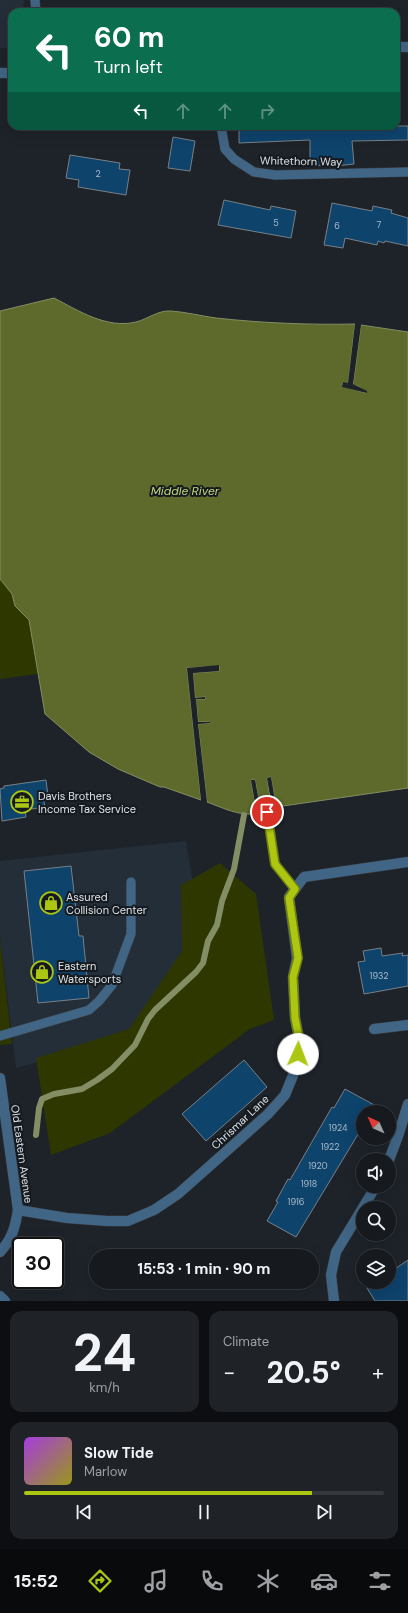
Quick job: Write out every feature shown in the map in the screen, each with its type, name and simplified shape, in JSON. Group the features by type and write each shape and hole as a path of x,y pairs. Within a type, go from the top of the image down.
{"street":[{"path":"295,889 304,877 408,862"},
{"name":"Chrismar Lane","path":"18,1210 67,1218 107,1221 128,1221 154,1210 178,1194 268,1114 286,1095 294,1073 298,1054 298,1033 295,1018 293,977 298,958 289,898 295,889"},
{"path":"374,1029 408,1025"},
{"name":"Old Eastern Avenue","path":"0,1078 18,1210 14,1230 7,1245 0,1252"},
{"path":"392,1153 408,1104"},
{"path":"334,1301 331,1275 336,1252 372,1193"},
{"path":"0,1296 5,1301"}],"lane":[{"name":"Whitethorn Way","path":"222,130 225,149 234,159 254,172 275,175 408,172"},
{"path":"267,812 275,864 295,889"},
{"path":"0,1036 89,1010 99,1001 112,985 131,934 131,882"}],"shaded area":[{"path":"0,0 24,0 23,8 8,8 8,49 0,48"},
{"path":"0,572 19,594 45,658 45,673 0,679"},
{"path":"186,841 194,889 191,951 128,1038 16,1068 0,936 0,861"},
{"path":"220,863 256,894 274,1020 250,1029 110,1133 51,1155 36,1058 129,1029 182,951 181,885"},
{"path":"0,938 12,1044 0,1045"}],"water":[{"name":"Middle River","path":"54,298 94,318 125,324 140,321 157,313 171,311 216,318 251,321 303,324 355,324 348,384 343,382 342,386 366,393 358,386 353,385 361,325 408,332 408,788 276,807 271,777 267,778 272,811 261,813 255,780 251,780 257,814 237,813 207,802 198,724 210,723 198,722 196,699 205,699 205,697 195,698 193,673 219,671 219,666 187,668 201,800 164,787 160,787 118,769 89,752 45,714 29,620 15,606 12,594 0,579 0,311"}],"pier":[{"path":"355,324 357,324 350,384 344,385 360,390 351,384 359,325 361,325 353,384 367,391 367,393 342,387 343,382 348,383"},
{"path":"219,665 219,671 193,673 195,698 205,697 205,699 196,699 198,722 210,722 198,724 207,802 204,801 191,673 192,671 217,668 189,670 203,801 201,800 187,668"},
{"path":"271,777 276,807 275,808 269,780 273,810 267,778"},
{"path":"251,780 255,780 261,813 257,814"}],"building":[{"path":"400,126 408,126 408,140 352,141 354,164 336,166 310,165 310,140 239,143 239,130 400,130"},
{"path":"173,137 195,141 190,171 168,168"},
{"path":"70,155 120,163 119,169 130,170 126,195 78,187 79,180 66,178"},
{"path":"224,200 270,210 271,206 296,211 291,238 218,225"},
{"path":"332,203 372,211 373,206 392,210 391,213 408,218 408,246 385,241 384,243 378,241 377,245 345,238 343,248 324,245"},
{"name":"Davis Brothers Income Tax Service","path":"46,780 48,796 43,797 45,807 25,810 26,817 2,821 0,789 4,788 4,786"},
{"name":"Assured Collision Center","path":"71,866 79,936 83,936 89,998 38,1003 24,871"},
{"path":"381,948 382,956 403,953 402,956 408,955 408,986 364,994 358,962 365,961 363,951"},
{"path":"244,1060 267,1087 206,1141 182,1114"},
{"path":"345,1089 374,1105 356,1105 356,1138 296,1237 267,1221 278,1202 276,1201 288,1179 290,1180 332,1107 334,1108"},
{"path":"408,1260 408,1301 375,1301 368,1289 396,1289 396,1268"}],"waterway":[{"path":"36,1135 39,1108 42,1099 54,1094 82,1089 112,1069 135,1045 148,1019 155,1010 196,972 203,963 208,941 217,925 222,901 234,869 244,815"}],"place":[{"name":"Davis Brothers Income Tax Service","path":"22,802"},
{"name":"Assured Collision Center","path":"51,903"},
{"name":"Eastern Watersports","path":"42,972"}],"route":[{"path":"267,812 275,864 295,889 289,898 298,958 293,977 295,1018 298,1033 298,1054"}]}
